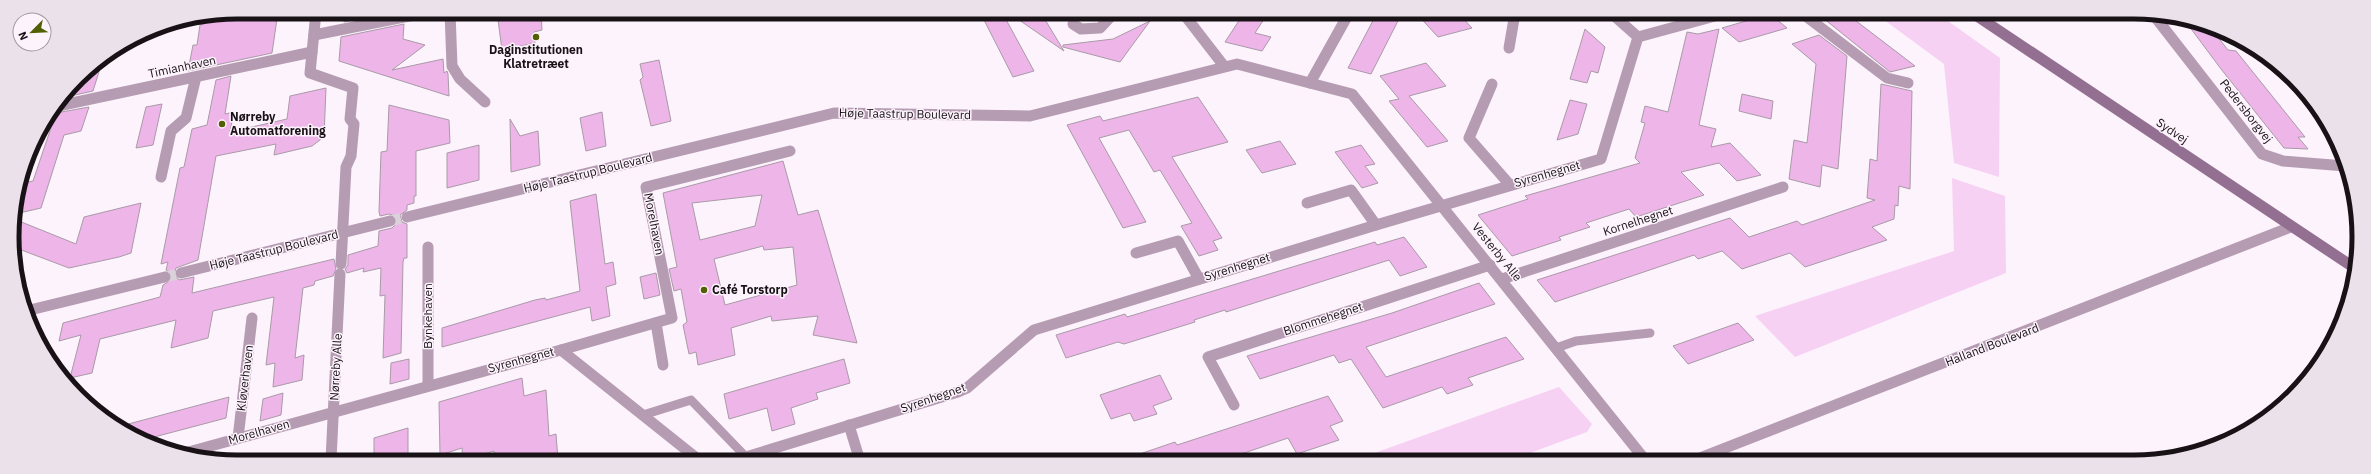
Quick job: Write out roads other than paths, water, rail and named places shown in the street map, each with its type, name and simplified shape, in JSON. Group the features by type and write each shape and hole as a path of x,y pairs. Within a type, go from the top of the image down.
{"main road":[{"name":"Sydvej","path":"1981,19 2291,227 2350,264"}],"street":[{"path":"312,52 315,19"},
{"path":"314,35 394,19"},
{"path":"450,19 452,66 460,78 485,102"},
{"path":"1074,24 1081,29 1100,28 1108,19"},
{"path":"1188,19 1224,66"},
{"path":"1310,83 1346,19"},
{"path":"1509,48 1514,19"},
{"path":"1617,19 1638,38 1708,19"},
{"path":"1810,19 1888,78 1908,83"},
{"name":"Pedersborgvej","path":"2158,20 2262,154 2283,161 2339,166"},
{"name":"Syrenhegnet","path":"754,455 967,388 1034,330 1442,205 1602,158 1619,94 1638,38"},
{"name":"Nørreby Alle","path":"312,52 310,73 353,88 350,119 354,124 351,160 346,168 332,455"},
{"name":"Timianhaven","path":"63,105 312,52"},
{"name":"Høje Taastrup Boulevard","path":"407,217 834,113 1030,116 1224,66 1237,64 1310,83"},
{"path":"161,177 171,131 186,118 196,77"},
{"name":"Vesterby Alle","path":"1310,83 1352,94 1502,279 1641,455"},
{"path":"1492,84 1469,138 1510,185"},
{"name":"Morelhaven","path":"561,350 672,318 646,187 790,151"},
{"name":"Kornelhegnet","path":"1502,279 1783,188"},
{"path":"1307,203 1351,190 1376,225"},
{"name":"Høje Taastrup Boulevard","path":"181,273 390,221"},
{"name":"Halland Boulevard","path":"1707,455 2291,227"},
{"path":"1136,253 1178,241 1199,279"},
{"name":"Bynkehaven","path":"428,247 428,385"},
{"name":"Blommehegnet","path":"1234,405 1208,356 1490,265"},
{"path":"32,310 164,277"},
{"name":"Kløverhaven","path":"238,438 252,318"},
{"path":"656,323 663,365"},
{"name":"Syrenhegnet","path":"334,411 561,350 693,455"},
{"name":"Morelhaven","path":"192,451 334,411"},
{"path":"849,425 858,455"}],"lane":[{"path":"1556,348 1576,341 1650,333"},
{"path":"643,415 691,400 738,455"}],"tunnel":[{"path":"390,221 407,217"},
{"path":"165,277 181,273"}],"place":[{"name":"Daginstitutionen Klatretræet","path":"536,37"},
{"name":"Nørreby Automatforening","path":"222,124"},
{"name":"Café Torstorp","path":"704,290"}]}
